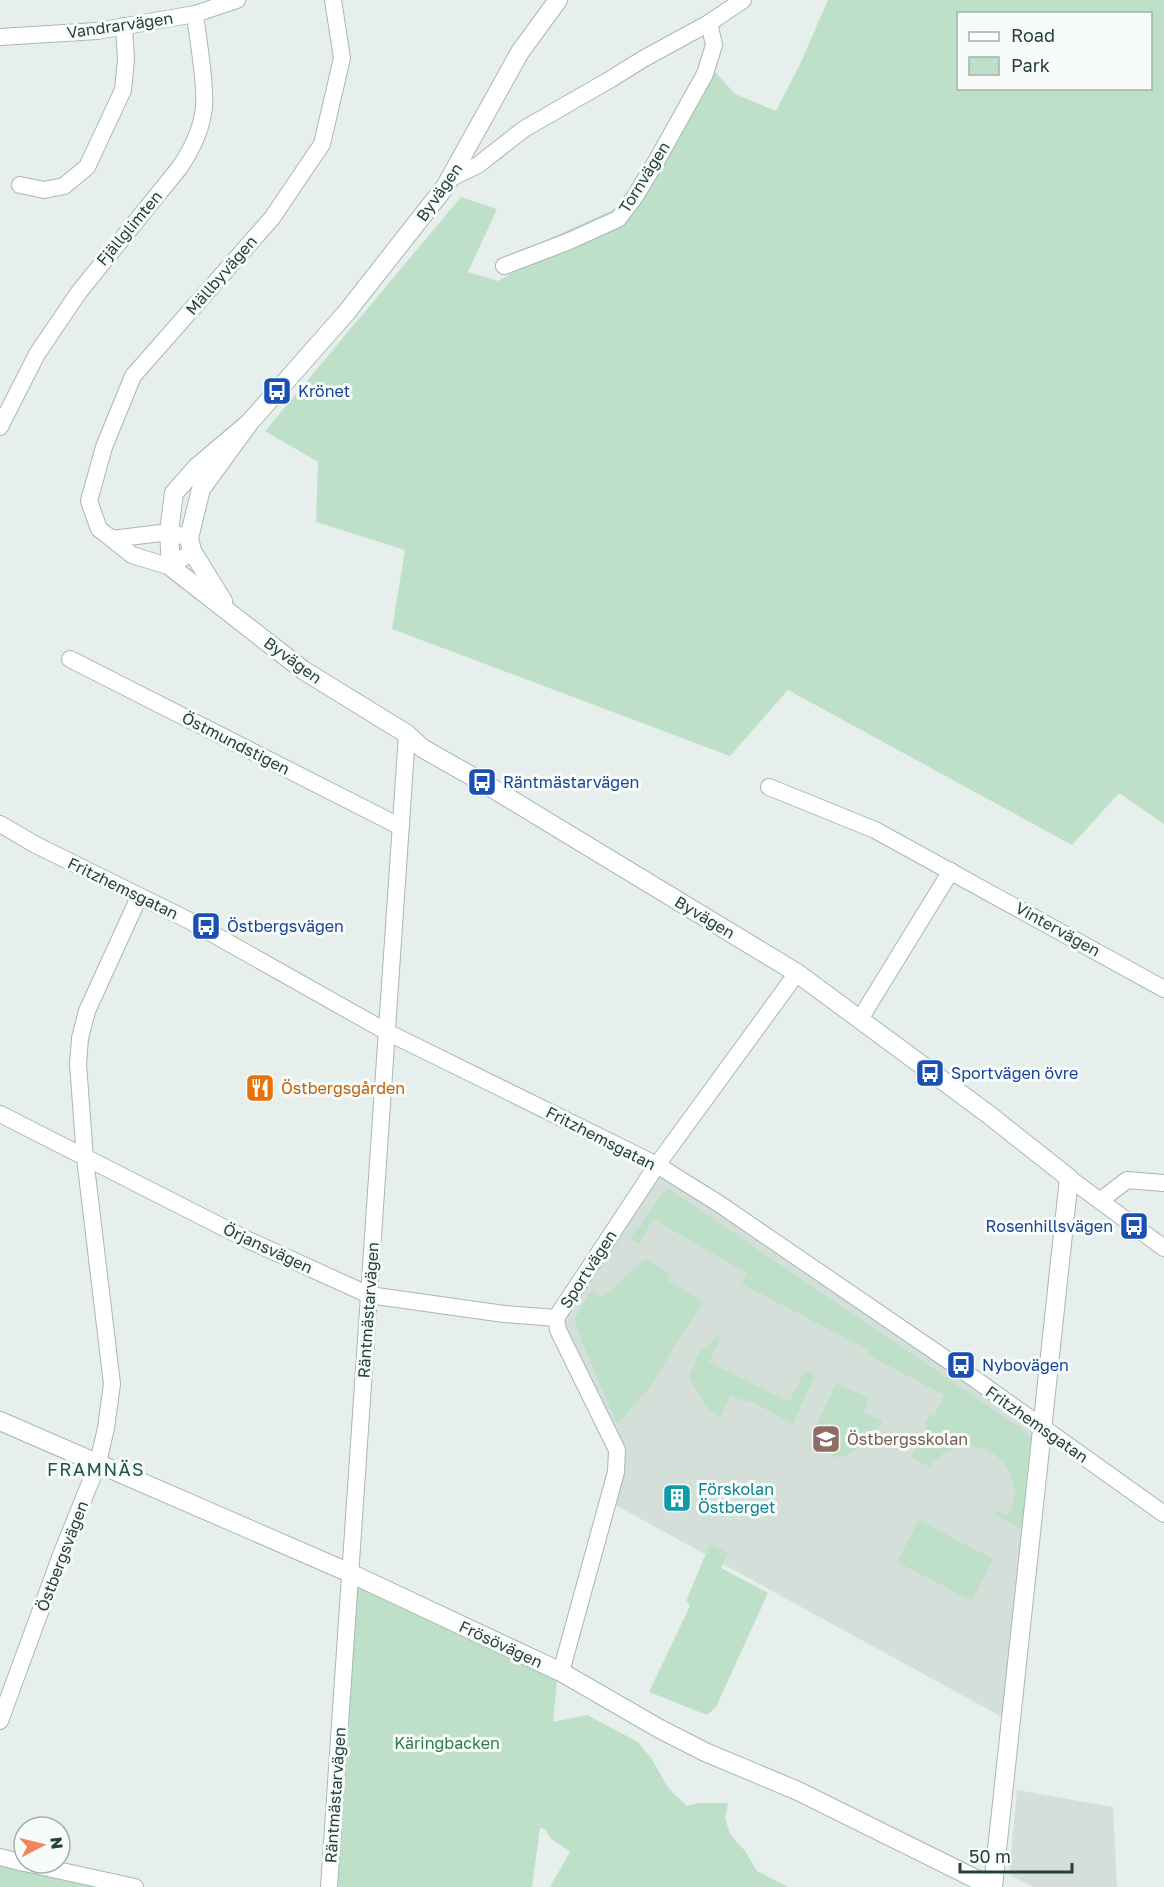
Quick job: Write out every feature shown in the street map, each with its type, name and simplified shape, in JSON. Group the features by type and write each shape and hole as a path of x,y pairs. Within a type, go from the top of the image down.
{"street":[{"name":"Vandrarvägen","path":"0,37 97,31 195,14 237,0"},
{"name":"Mällbyvägen","path":"171,567 132,555 99,529 89,501 104,447 133,376 272,218 322,144 342,58 333,0"},
{"name":"Byvägen","path":"229,611 190,544 201,489 249,423 346,313 451,178 520,52 558,0"},
{"path":"451,178 478,165 524,129 709,23 743,0"},
{"name":"Fjällglimten","path":"0,428 37,354 51,332 94,271 180,167 193,144 204,106 195,14"},
{"name":"Tornvägen","path":"504,266 567,242 618,219 657,160 705,74 714,45 709,23"},
{"path":"20,185 44,190 64,186 87,167 123,90 126,60 124,26"},
{"name":"Byvägen","path":"249,423 197,467 174,493 169,532 171,567 303,670 407,734 422,748 483,782 797,973 1164,1248"},
{"path":"112,539 169,532 190,544 171,567"},
{"name":"Östmundstigen","path":"70,659 401,827"},
{"name":"Räntmästarvägen","path":"329,1887 407,734"},
{"name":"Vintervägen","path":"769,787 875,830 1164,988"},
{"name":"Fritzhemsgatan","path":"0,824 36,845 188,920 387,1032 657,1166 718,1203 965,1372 1164,1515"},
{"path":"860,1019 951,871"},
{"name":"Östbergsvägen","path":"0,1721 98,1463 106,1428 112,1384 85,1158 78,1064 80,1038 87,1011 139,897"},
{"name":"Sportvägen","path":"561,1672 616,1472 617,1450 558,1329 556,1318 657,1166 797,973"},
{"name":"Örjansvägen","path":"0,1114 246,1239 369,1295 504,1314 556,1318"},
{"path":"993,1887 1069,1178"},
{"path":"1101,1200 1127,1180 1164,1183"},
{"name":"Frösövägen","path":"0,1421 350,1573 561,1672 705,1752 798,1791 993,1887"},
{"path":"72,1873 135,1887"}],"shaded area":[{"name":"Östbergsskolan","path":"657,1165 1042,1428 1011,1722 608,1501 617,1450 558,1330"},
{"path":"1017,1790 1113,1807 1117,1887 1033,1887 1009,1874"}],"green space":[{"path":"828,0 1164,0 1164,824 1119,793 1072,845 788,690 730,756 392,629 405,550 316,522 318,462 265,431 461,197 497,209 468,272 498,281 519,266 533,246 624,205 702,69 716,73 735,94 776,111 801,62"},
{"path":"669,1189 1022,1429 1032,1439 1033,1453 1023,1528 994,1514 996,1510 1008,1516 1014,1497 1013,1480 1005,1465 994,1454 979,1447 962,1447 945,1453 929,1467 911,1457 927,1426 924,1424 930,1414 934,1416 944,1395 868,1355 870,1351 742,1284 747,1273 653,1219 639,1244 630,1239 663,1192"},
{"path":"645,1259 670,1273 667,1280 703,1301 648,1390 617,1424 576,1327 575,1318 591,1291 603,1297"},
{"path":"718,1336 721,1336 709,1362 789,1402 805,1370 815,1375 793,1424 756,1404 730,1396 720,1419 704,1404 689,1377 699,1353"},
{"path":"836,1383 869,1398 863,1413 883,1421 864,1444 839,1458 825,1452 814,1430"},
{"path":"919,1520 993,1559 972,1601 897,1562"},
{"path":"710,1544 728,1553 721,1568 768,1593 716,1707 707,1715 649,1692 690,1606 686,1601"},
{"name":"Käringbacken","path":"354,1583 557,1681 553,1722 587,1715 638,1742 651,1758 669,1789 687,1806 699,1803 728,1803 725,1818 730,1834 745,1851 757,1871 788,1887 550,1887 570,1852 550,1838 545,1829 540,1828 532,1887 334,1887"},
{"path":"0,1865 12,1868 12,1875 45,1875 99,1887 0,1887"}],"place":[{"name":"Krönet","path":"277,391"},
{"name":"Räntmästarvägen","path":"482,782"},
{"name":"Östbergsvägen","path":"206,926"},
{"name":"Sportvägen övre","path":"930,1073"},
{"name":"Östbergsgården","path":"260,1088"},
{"name":"Rosenhillsvägen","path":"1134,1226"},
{"name":"Nybovägen","path":"961,1365"},
{"name":"Östbergsskolan","path":"826,1439"},
{"name":"Förskolan Östberget","path":"677,1498"}],"district":[{"name":"FRAMNÄS","path":"96,1470"}]}
